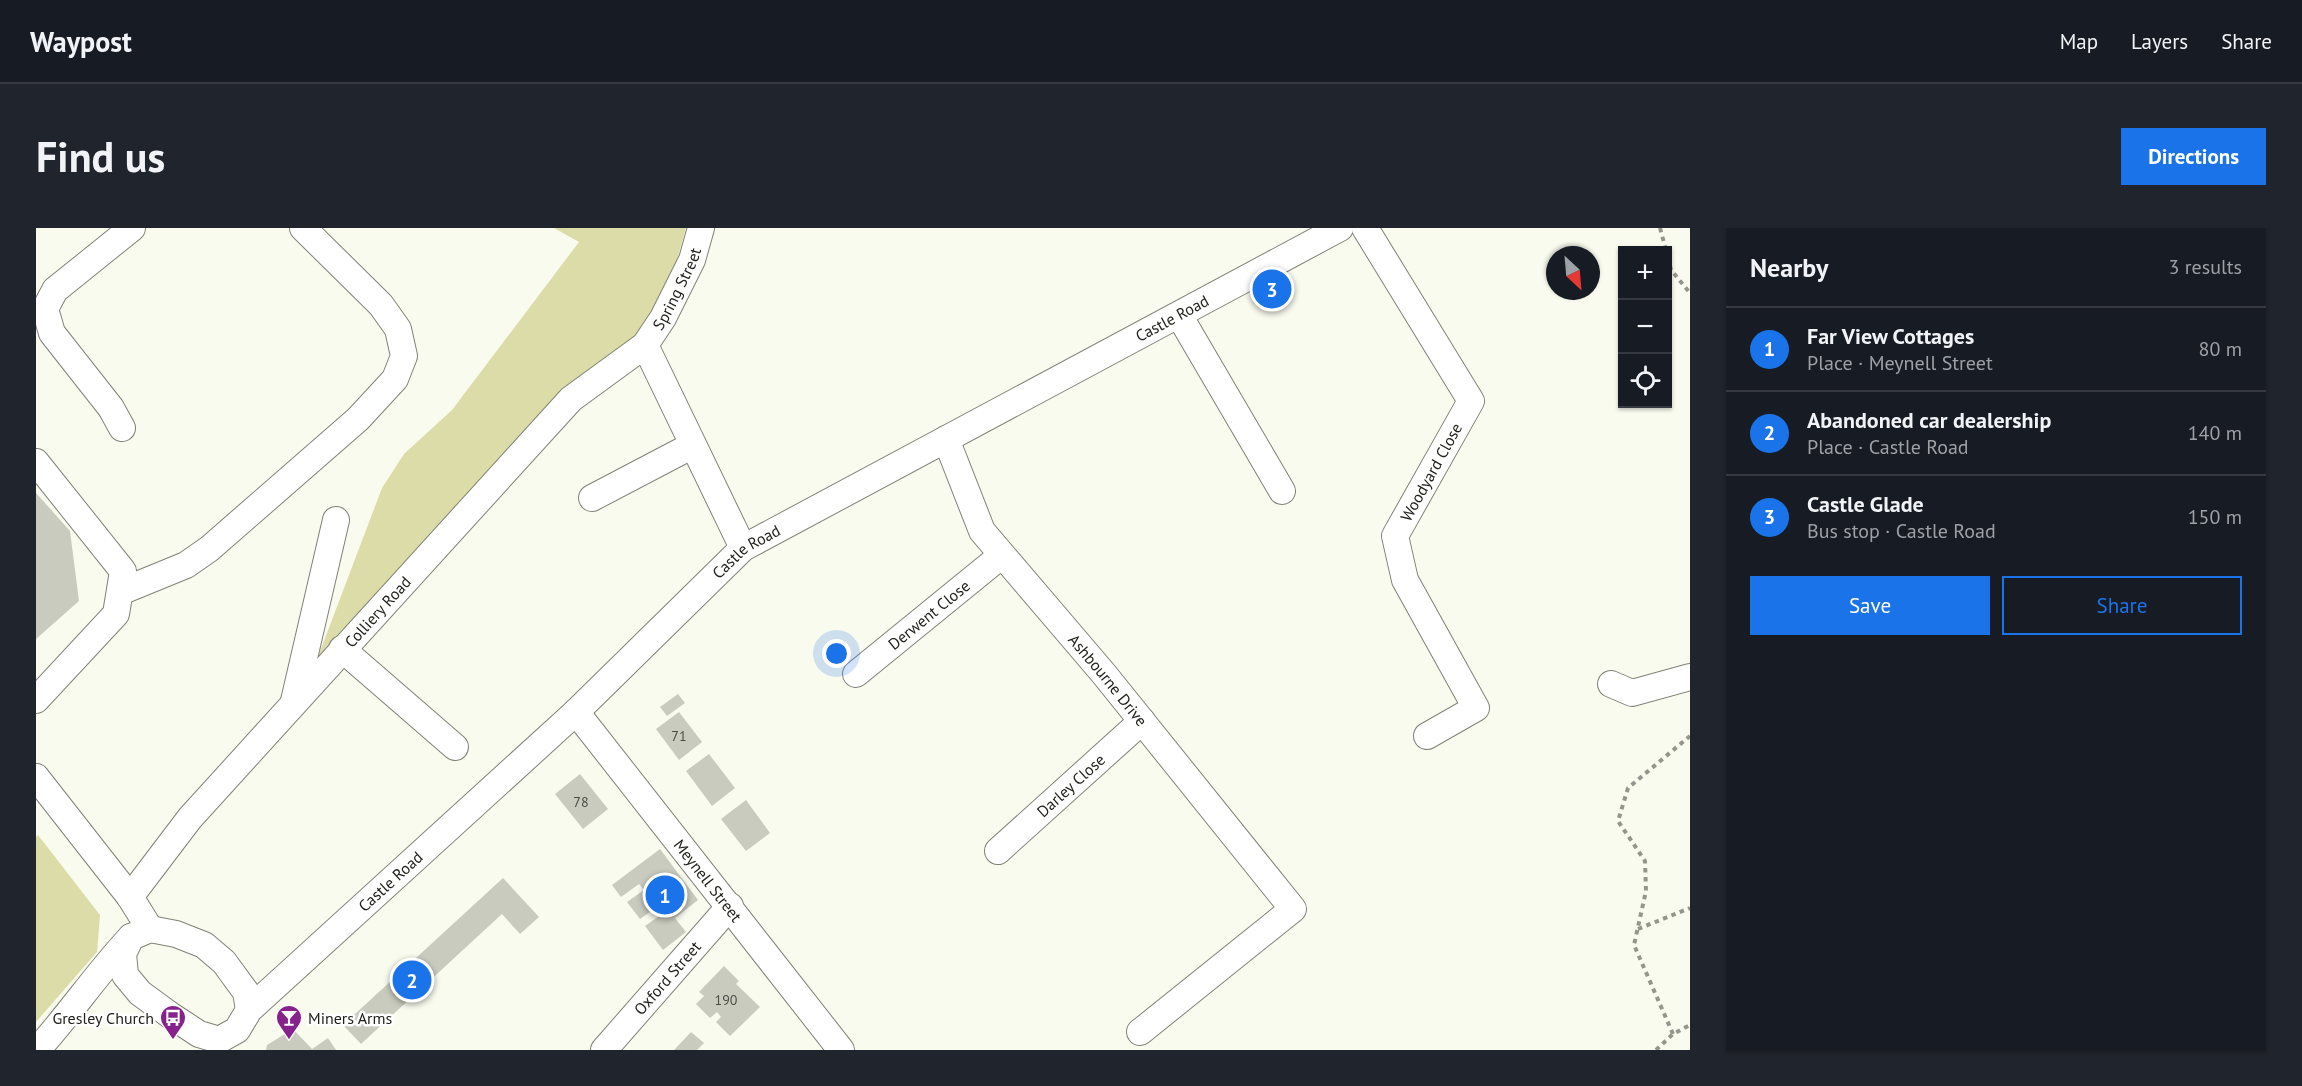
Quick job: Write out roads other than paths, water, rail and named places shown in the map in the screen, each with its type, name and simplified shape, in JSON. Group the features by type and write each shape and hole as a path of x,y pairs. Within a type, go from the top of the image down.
{"street":[{"path":"122,428 111,408 52,333 40,312 55,290 132,228"},
{"path":"120,592 186,565 209,549 358,418 395,379 404,356 398,329 381,305 303,228"},
{"name":"Spring Street","path":"645,345 663,318 692,260 701,228"},
{"name":"Castle Road","path":"223,1045 237,1030 249,1010 576,712 743,548 1340,228"},
{"name":"Woodyard Close","path":"1365,228 1471,401 1395,536 1405,580 1476,708 1427,736"},
{"path":"1179,315 1282,491"},
{"path":"645,345 743,548"},
{"name":"Colliery Road","path":"130,897 190,819 571,399 645,345"},
{"name":"Ashbourne Drive","path":"946,439 982,531 1142,721 1293,909 1140,1032"},
{"path":"592,498 693,445"},
{"path":"36,462 123,571 116,614 36,700"},
{"path":"294,704 336,520"},
{"name":"Derwent Close","path":"856,674 1002,555"},
{"path":"342,649 455,747"},
{"path":"1611,684 1632,693 1690,677"},
{"name":"Meynell Street","path":"576,712 841,1050"},
{"name":"Darley Close","path":"998,851 1142,721"},
{"path":"36,777 130,897 141,933"},
{"name":"Oxford Street","path":"604,1050 730,906"},
{"path":"141,933 123,954 125,975 140,993 198,1034 223,1045"},
{"path":"37,1050 104,965 141,933 176,934 204,945 224,962 246,992 249,1010"},
{"path":"85,991 119,986 140,993"}],"place":[{"name":"Castle Glade","path":"1272,289"},
{"name":"Far View Cottages","path":"665,895"},
{"name":"Abandoned car dealership","path":"412,980"},
{"name":"Gresley Church","path":"173,1041"},
{"name":"Miners Arms","path":"289,1041"}]}
